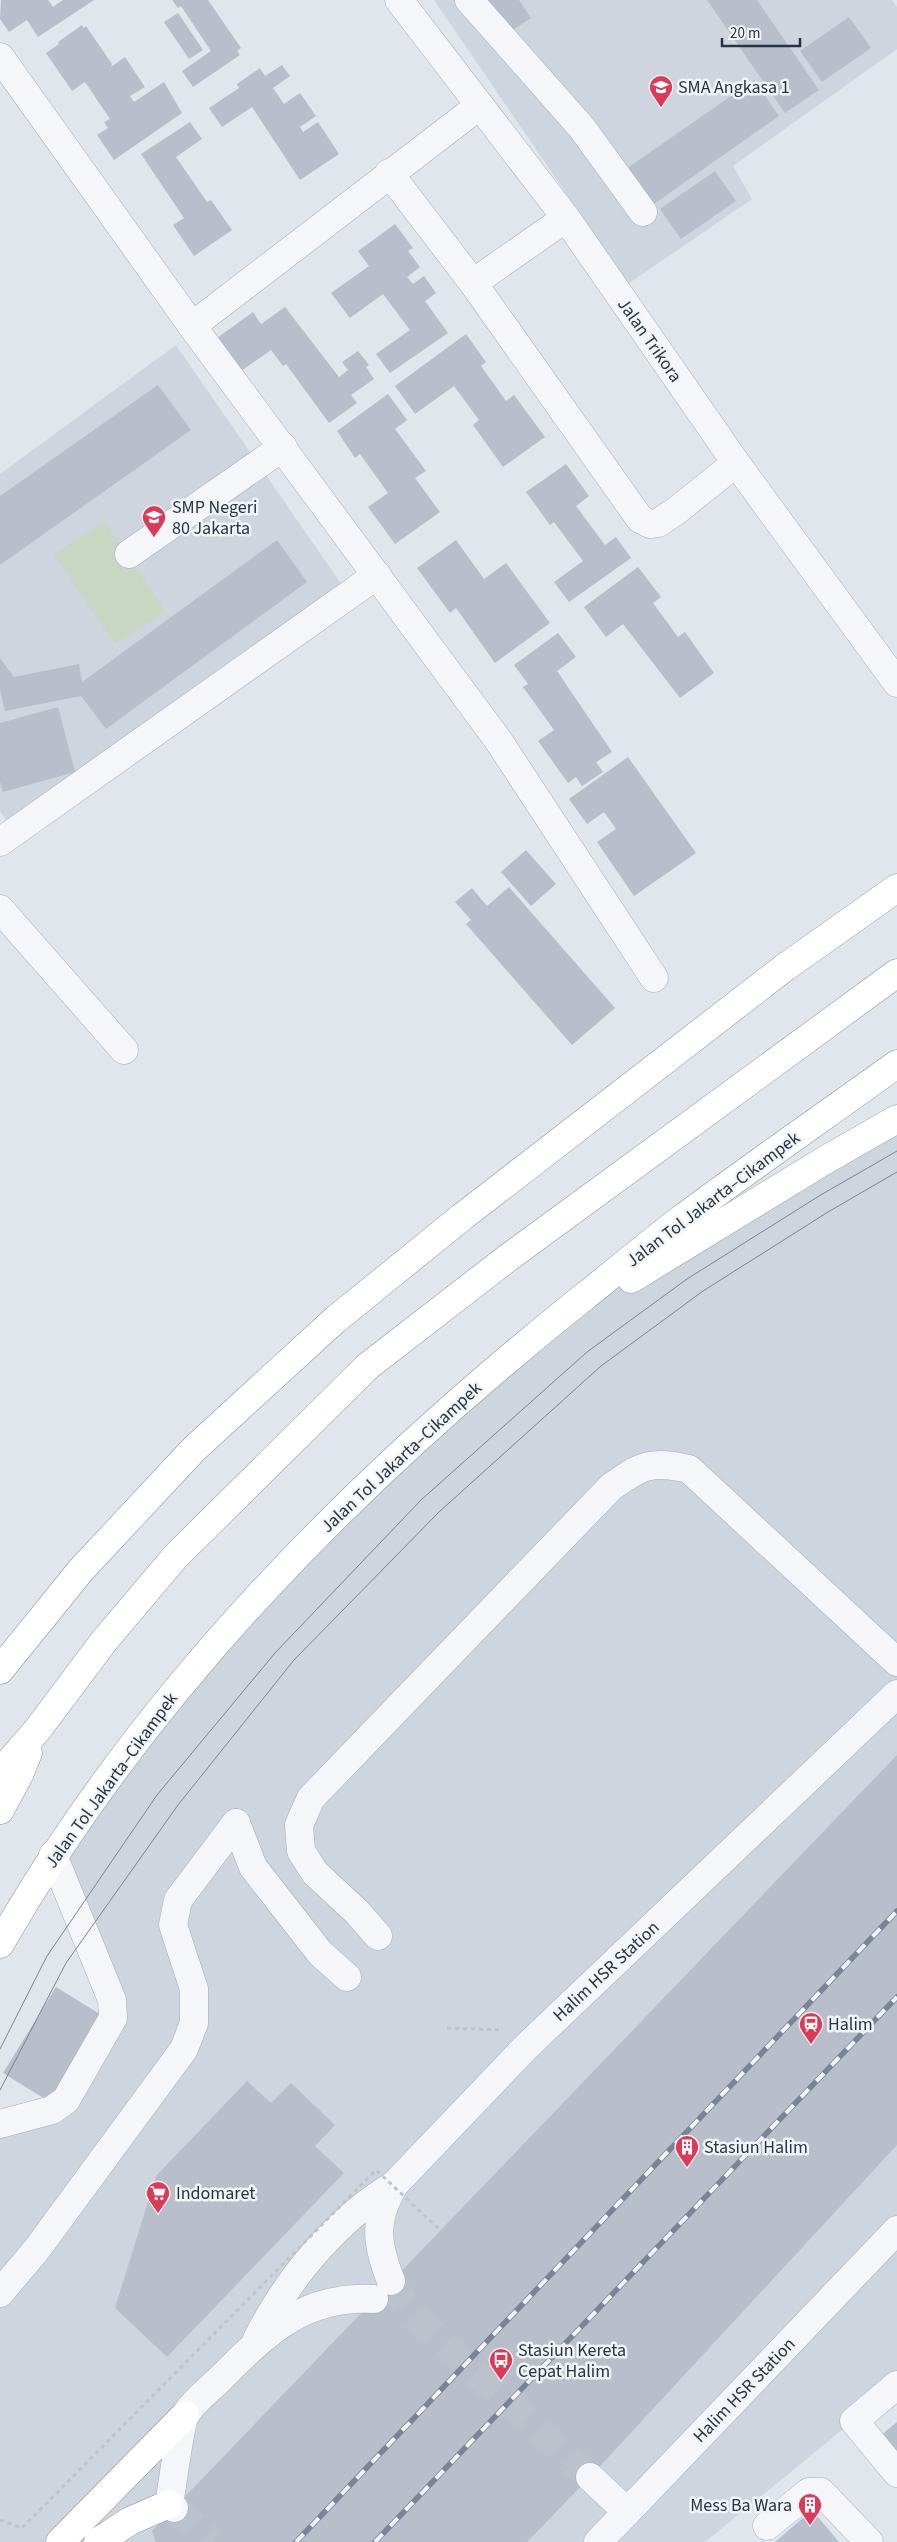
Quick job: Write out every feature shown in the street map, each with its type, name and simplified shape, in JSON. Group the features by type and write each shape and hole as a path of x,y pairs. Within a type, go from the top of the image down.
{"highway":[{"path":"0,1670 81,1570 194,1448 336,1319 462,1217 784,968 897,888"},
{"path":"0,1773 38,1728 104,1641 176,1556 368,1366 555,1223 897,973"},
{"name":"Jalan Tol Jakarta–Cikampek","path":"0,1944 53,1856 138,1737 262,1591 362,1489 517,1350 678,1221 897,1064"},
{"path":"517,1350 688,1243 897,1119"},
{"path":"0,1810 19,1775 38,1728"},
{"path":"60,2542 185,2415"},
{"path":"98,2542 130,2521 171,2506"}],"street":[{"name":"Jalan Trikora","path":"399,0 566,218 736,463 897,683"},
{"path":"469,0 582,128 642,212"},
{"path":"0,57 192,326 498,740 654,978"},
{"path":"192,326 389,173 479,106"},
{"path":"389,173 473,283 636,514 645,522 658,523 666,518 736,463"},
{"path":"473,283 566,218"},
{"path":"130,554 282,446"},
{"path":"0,842 377,575"},
{"path":"0,909 124,1050"},
{"path":"378,1936 357,1912 315,1873 301,1851 299,1825 311,1798 611,1487 636,1469 663,1462 689,1468 897,1662"},
{"name":"Halim HSR Station","path":"254,2345 291,2318 324,2302 382,2290 378,2221 387,2197 395,2184 526,2046 897,1694"},
{"path":"0,2293 37,2249 184,2049 194,2023 194,1989 173,1925 178,1900 236,1823 253,1867 320,1953 347,1977"},
{"path":"0,2124 52,2110 66,2100 113,2018 112,2000 53,1856"},
{"path":"171,2506 185,2415 254,2345 270,2313 306,2264 356,2212 395,2184"},
{"name":"Halim HSR Station","path":"598,2542 897,2230"},
{"path":"897,2385 854,2421 897,2473"},
{"path":"590,2477 627,2512"},
{"path":"767,2526 809,2492 821,2492 869,2542"}],"path":[{"path":"447,2028 505,2030 526,2046"},
{"path":"0,2520 22,2528 376,2170 440,2230"}],"shaded area":[{"name":"SMA Angkasa 1","path":"434,0 892,0 897,7 897,49 733,166 752,199 628,284"},
{"name":"SMP Negeri 80 Jakarta","path":"176,345 353,601 14,832 0,811 0,474"},
{"name":"Stasiun Halim","path":"897,1119 897,2385 705,2542 0,2542 0,2124 52,2110 113,2018 53,1855 138,1737 517,1350 688,1243"}],"green space":[{"path":"104,521 165,611 115,644 54,554"}],"building":[{"path":"1,0 48,0 53,7 63,0 94,0 38,37 27,20 9,32 0,19"},
{"path":"172,0 208,0 241,48 237,51 240,55 193,87 182,71 211,51 181,6 178,8"},
{"path":"488,0 519,0 531,18 510,32"},
{"path":"707,0 757,0 819,90 785,113"},
{"path":"178,13 203,50 189,59 164,22"},
{"path":"849,17 871,48 822,82 800,51"},
{"path":"82,25 84,28 86,26 112,64 111,67 125,57 145,87 130,96 134,102 164,82 182,113 114,160 97,135 108,128 104,122 110,119 85,82 72,91 46,53"},
{"path":"282,65 290,76 273,88 284,104 300,93 316,116 300,127 303,132 318,122 339,154 300,180 252,107 222,127 209,108 239,88 237,84 260,68 265,76"},
{"path":"754,80 779,116 651,206 626,169"},
{"path":"190,122 202,139 176,157 207,202 211,200 232,230 194,256 173,225 184,218 141,154"},
{"path":"715,171 736,201 681,239 660,209"},
{"path":"395,224 413,248 408,251 420,267 407,277 413,284 424,276 436,293 425,301 448,333 390,373 376,354 410,330 383,294 350,318 331,293 369,266 358,251"},
{"path":"285,307 339,377 348,370 342,362 358,351 369,365 366,367 374,379 351,395 357,403 329,423 286,364 283,366 271,350 241,371 217,338 253,312 261,324"},
{"path":"466,334 486,362 481,366 506,401 514,395 545,437 503,467 473,425 479,420 454,386 415,414 395,386"},
{"path":"158,385 191,430 0,565 0,496"},
{"path":"388,394 407,420 395,429 426,471 415,478 440,512 395,544 368,507 388,493 360,454 355,458 337,431"},
{"path":"566,464 589,496 576,506 605,545 616,537 631,558 569,602 554,582 583,561 554,522 550,525 526,492"},
{"path":"277,540 307,582 106,729 81,696 5,711 0,690 0,658 14,677 79,664 82,682"},
{"path":"456,540 484,579 506,563 550,623 495,663 456,608 450,613 417,568"},
{"path":"638,567 661,597 653,603 678,637 685,632 714,673 680,698 623,624 606,637 584,607"},
{"path":"558,633 576,657 557,671 612,752 596,762 603,772 582,786 576,777 568,783 538,741 554,730 523,687 528,684 514,665"},
{"path":"58,707 75,772 3,792 0,781 0,723"},
{"path":"628,757 696,853 634,896 597,842 616,829 604,812 587,824 569,799"},
{"path":"526,850 556,884 531,906 501,872"},
{"path":"509,887 615,1008 572,1045 466,924 471,920 455,902 472,888 487,906"},
{"name":"Stasiun Halim","path":"897,1755 897,2145 590,2477 527,2542 156,2542 152,2531"},
{"path":"56,1987 103,2016 50,2102 3,2073"},
{"path":"247,2081 271,2103 291,2083 335,2125 315,2146 344,2173 167,2357 115,2308 156,2176"},
{"path":"897,2422 897,2456 880,2436"},
{"name":"Mess Ba Wara","path":"812,2510 839,2542 775,2542"}],"tunnel":[{"path":"391,2281 408,2311 590,2477"},
{"path":"174,2508 214,2542"}],"tram line":[{"path":"0,2049 47,1956 157,1795 275,1653 421,1500 587,1352 687,1279 819,1196 897,1151"},
{"path":"0,2090 66,1963 178,1805 294,1660 439,1512 601,1366 703,1291 828,1212 897,1172"}],"railway":[{"path":"296,2542 897,1911"},
{"path":"375,2542 897,1997"}],"place":[{"name":"SMA Angkasa 1","path":"661,108"},
{"name":"SMP Negeri 80 Jakarta","path":"154,538"},
{"name":"Halim","path":"811,2045"},
{"name":"Stasiun Halim","path":"687,2168"},
{"name":"Indomaret","path":"158,2214"},
{"name":"Stasiun Kereta Cepat Halim","path":"501,2381"},
{"name":"Mess Ba Wara","path":"810,2526"}]}
